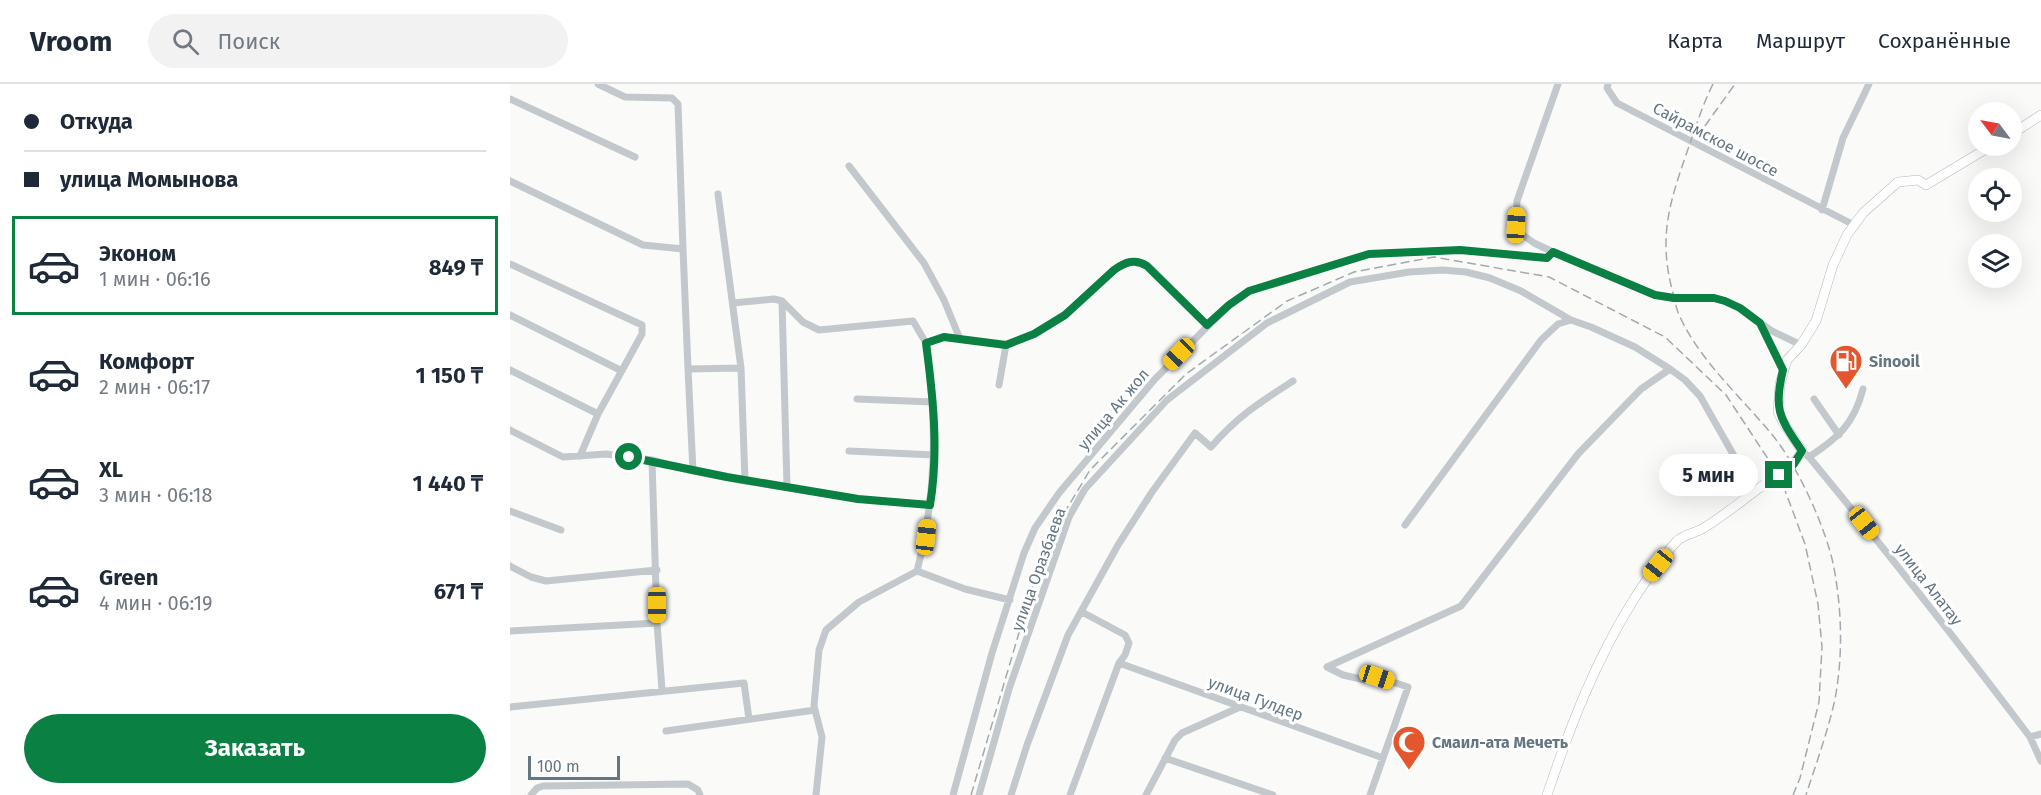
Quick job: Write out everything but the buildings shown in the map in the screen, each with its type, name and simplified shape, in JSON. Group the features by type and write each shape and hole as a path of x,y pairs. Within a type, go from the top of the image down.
{"main road":[{"path":"2022,127 2041,115"},
{"path":"1547,795 1571,722 1611,636 1647,579 1679,539 1729,512 1805,454 1778,412 1779,384 1787,360 1801,345 1816,321 1833,265 1847,235 1863,213 1898,182 1918,180 1926,185 1974,156"}],"street":[{"path":"598,84 625,98 672,98 678,104 693,471"},
{"path":"1558,84 1518,201 1516,225 1522,235 1553,252 1655,295 1674,298 1714,298 1725,301 1801,345"},
{"name":"Сайрамское шоссе","path":"1608,84 1607,88 1617,103 1854,225"},
{"path":"1822,210 1843,138 1869,84"},
{"path":"510,99 635,157"},
{"path":"849,166 924,262 944,300 960,339"},
{"path":"510,181 643,245 683,249"},
{"path":"718,194 741,368 744,481"},
{"name":"улица Ак жол","path":"953,795 992,653 1024,553 1035,528 1059,493 1155,379 1229,305 1249,291 1369,254 1460,250 1547,258 1553,252"},
{"path":"926,343 944,337 1006,345 1034,334 1065,315 1122,264 1132,261 1139,261 1147,266 1207,325"},
{"path":"510,264 642,325 642,334 598,414 580,456"},
{"name":"улица Оразбаева","path":"979,795 1008,689 1069,517 1085,489 1167,400 1267,323 1350,282 1408,272 1443,270 1466,272 1490,278 1521,291 1570,320 1591,327 1635,348 1685,380 1700,396 1754,491"},
{"path":"733,303 774,299 782,301 803,322 819,330 909,320 916,324 926,343 933,394 934,455 926,537 917,571 859,602 826,630 819,650 815,710 822,737 816,795"},
{"path":"782,301 787,487"},
{"path":"510,315 622,371"},
{"path":"1405,525 1541,340 1558,324 1570,320"},
{"path":"1760,323 1783,370"},
{"path":"999,385 1006,345"},
{"path":"688,369 741,368"},
{"path":"1370,795 1408,687 1377,677 1365,680 1343,675 1327,667 1461,606 1578,454 1641,389 1670,369"},
{"path":"510,370 598,414"},
{"path":"1011,795 1068,635 1118,545 1152,492 1195,433 1211,447 1247,410 1293,381"},
{"path":"1805,454 1832,442 1839,435 1851,420 1863,389"},
{"path":"857,399 933,402"},
{"path":"1814,399 1839,435"},
{"path":"510,430 562,457 606,454 651,460 744,481 858,499 930,505"},
{"path":"849,451 934,455"},
{"name":"улица Алатау","path":"1805,454 1947,628 2030,737 2041,761"},
{"path":"651,460 662,690"},
{"path":"510,511 561,530"},
{"path":"510,566 531,577 546,581 657,570"},
{"path":"917,571 965,589 1010,600"},
{"path":"1070,795 1119,663 1129,643 1125,635 1082,612"},
{"path":"510,631 657,623"},
{"name":"улица Гулдер","path":"1119,663 1383,758"},
{"path":"510,707 744,683 749,719"},
{"path":"1146,795 1175,740 1182,733 1240,707"},
{"path":"666,731 815,710"},
{"path":"2030,737 2041,734"},
{"path":"1165,758 1273,795"},
{"path":"531,795 537,788 543,786 688,784 698,793"}],"railway":[{"path":"1713,84 1696,126 1671,205 1666,255 1677,310 1690,335 1724,381 1774,437 1793,465 1818,518 1834,568 1839,601 1840,634 1835,699 1806,795"},
{"path":"1697,137 1735,84"},
{"path":"971,795 1045,545 1090,470 1186,374 1287,301 1354,272 1434,257 1549,277 1665,337 1726,395 1780,477 1805,544 1818,604 1822,647 1819,702 1800,778 1793,795"}],"place":[{"name":"Sinooil","path":"1846,390"},
{"name":"Смаил-ата Мечеть","path":"1409,771"}],"route":[{"path":"629,457 744,481 858,499 930,505 934,455 933,394 926,343 944,337 1006,345 1034,334 1065,315 1122,264 1132,261 1139,261 1147,266 1207,325 1249,291 1305,272 1369,254 1460,250 1535,258 1547,258 1553,252 1655,295 1674,298 1714,298 1740,308 1760,323 1783,370 1779,384 1778,412 1802,451 1793,465 1779,475"}]}
